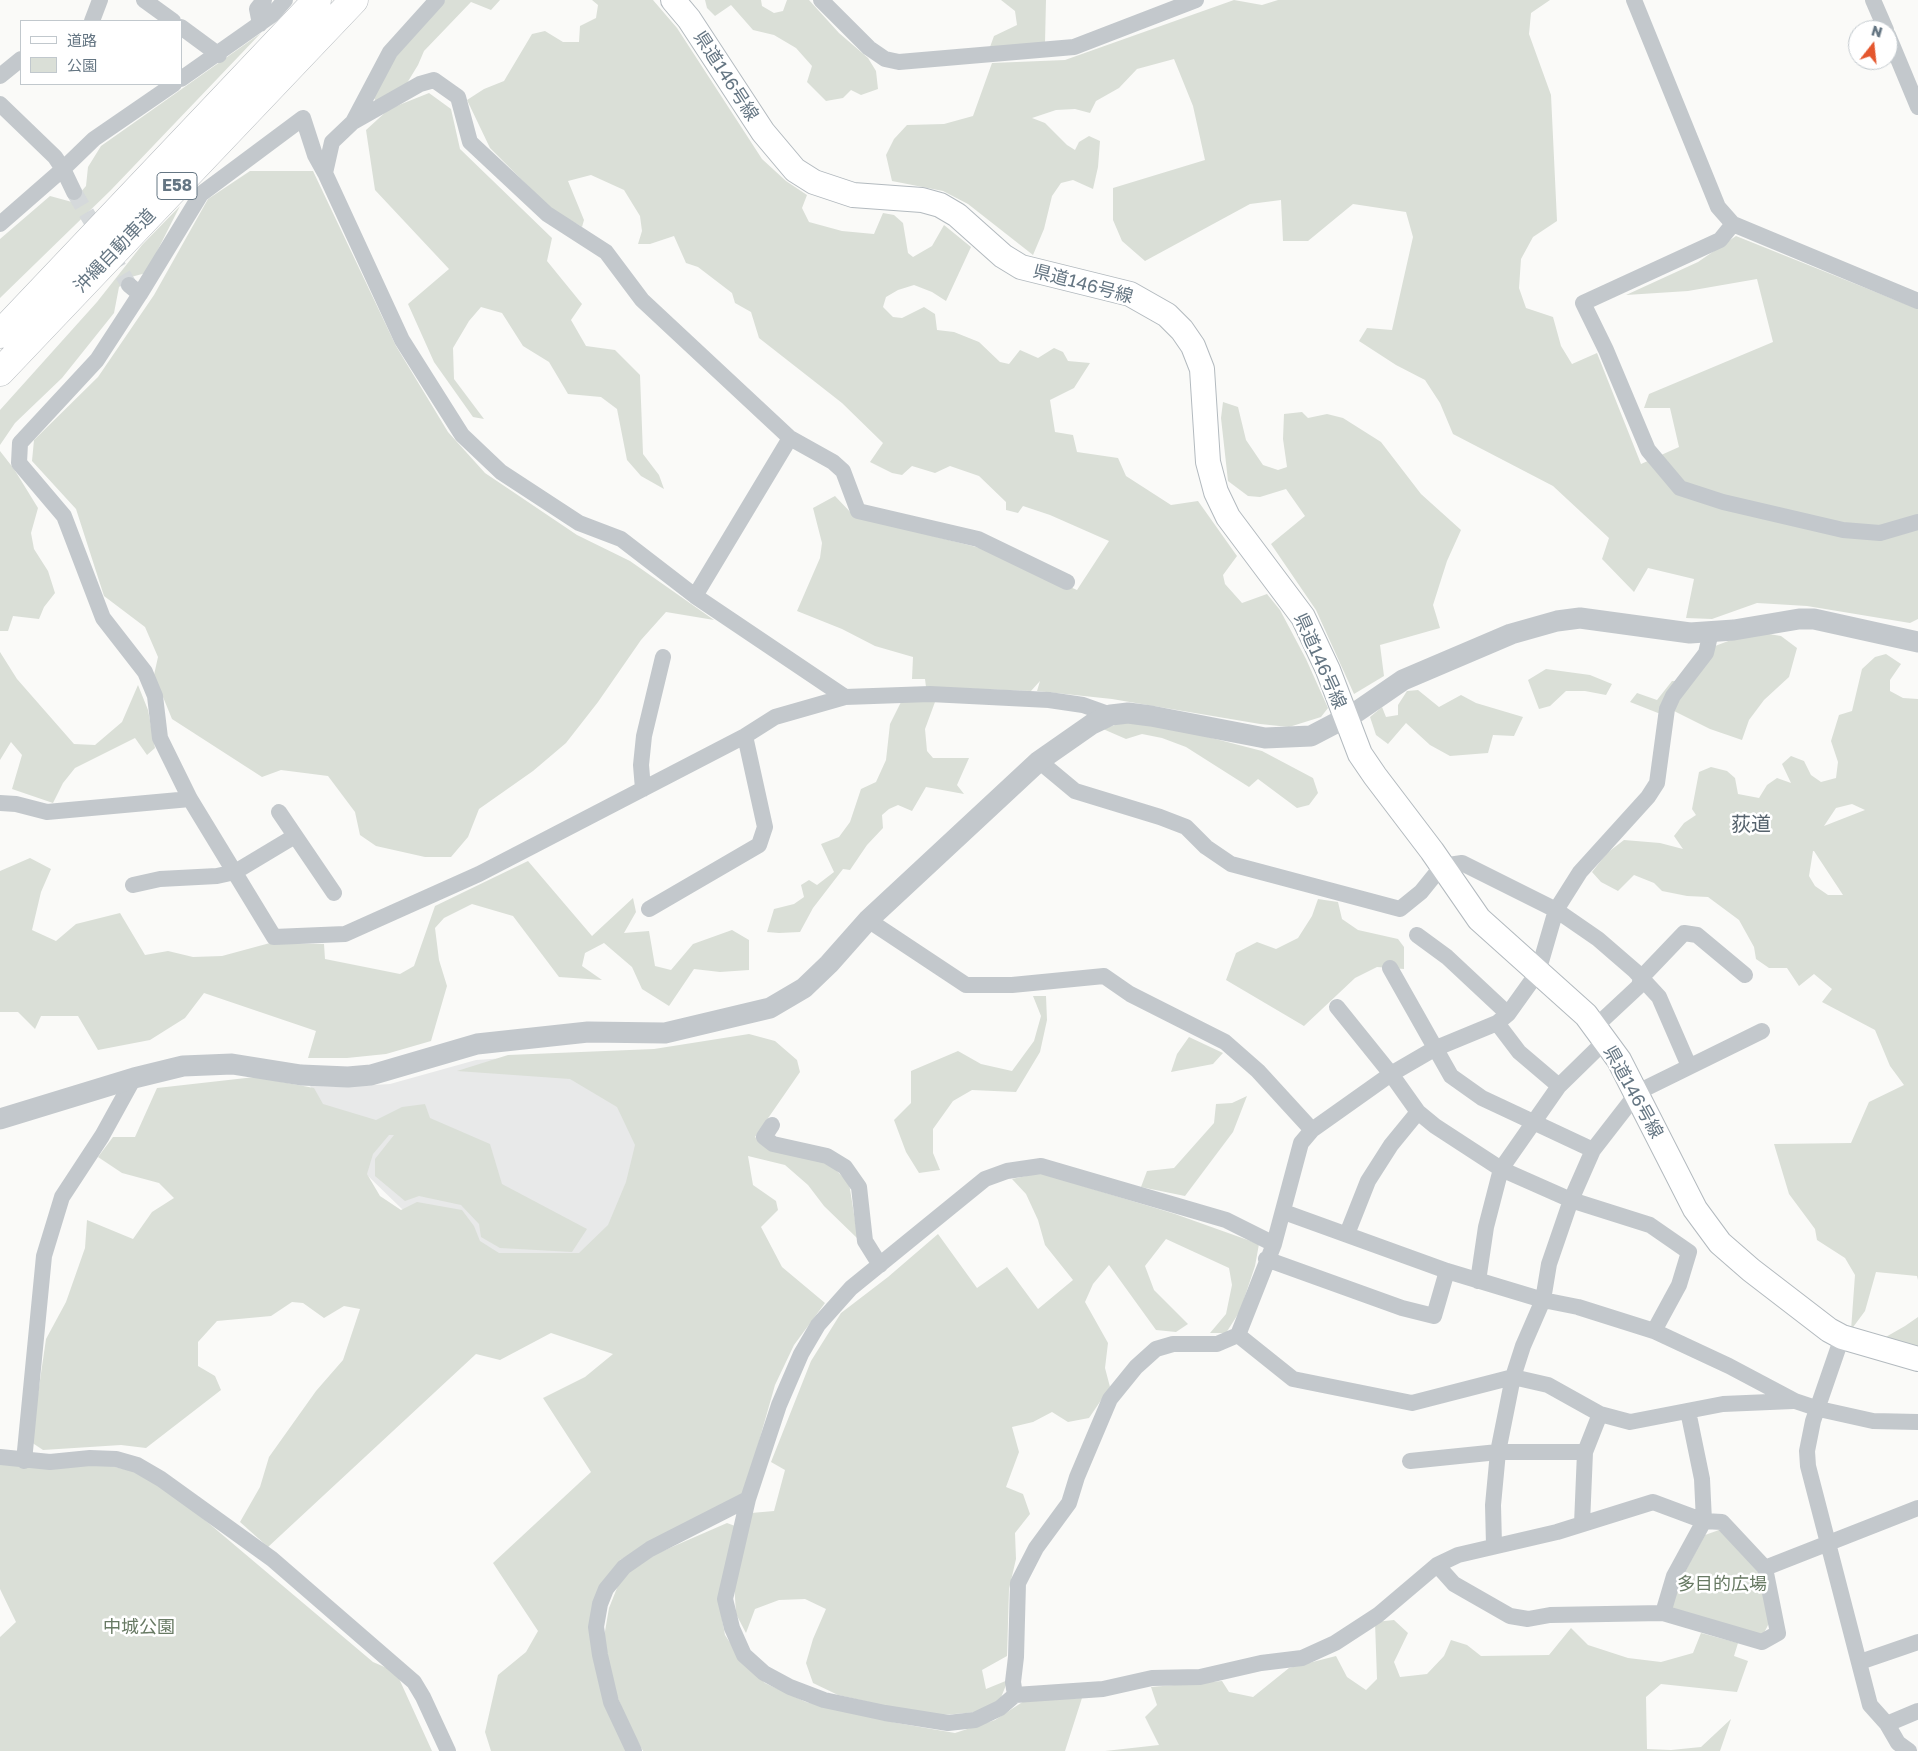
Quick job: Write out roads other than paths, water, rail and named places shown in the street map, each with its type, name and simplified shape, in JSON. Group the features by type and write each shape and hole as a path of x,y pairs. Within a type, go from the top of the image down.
{"highway":[{"name":"沖縄自動車道","path":"0,334 317,0"},
{"name":"沖縄自動車道","path":"0,372 354,0"}],"main road":[{"name":"県道146号線","path":"673,0 688,19 763,132 796,170 814,182 854,195 922,200 940,205 957,215 1003,256 1021,267 1130,294 1168,315 1182,330 1193,346 1202,369 1208,462 1216,492 1228,517 1303,617 1328,670 1360,754 1479,919 1573,1003 1600,1034 1619,1060 1638,1092 1703,1222 1720,1243 1750,1270 1829,1330 1842,1337 1918,1360"}],"street":[{"path":"92,20 100,0"},
{"path":"144,0 172,20"},
{"path":"260,24 257,9 264,0"},
{"path":"182,78 260,24 285,0"},
{"path":"353,122 390,52 437,0"},
{"path":"821,0 869,48 885,59 899,62 1074,47 1196,0"},
{"path":"1874,0 1882,20"},
{"path":"1639,2 1718,207 1733,224 1918,300"},
{"path":"182,29 218,55"},
{"path":"1898,59 1918,106"},
{"path":"0,76 20,60"},
{"path":"326,172 332,142 353,122 420,84 434,80 458,97 470,142 547,214 606,252 642,300 790,438 833,462 843,471 858,511 978,539 1067,582"},
{"path":"0,224 94,139 173,85"},
{"path":"0,104 55,158 63,169 74,192"},
{"path":"845,697 695,596 621,539 579,523 501,472 462,435 402,340 326,172 315,155 302,118 201,194 134,289 97,360 20,443 19,463 64,516 103,618 145,672 155,696 160,738 190,799 274,937 344,934 479,874 745,736 775,717 845,697 930,694 1048,700 1083,705 1111,715"},
{"path":"1733,224 1720,240 1583,303 1606,350 1648,450 1680,488 1724,502 1843,530 1880,533 1918,522"},
{"path":"695,596 790,438"},
{"path":"0,1118 134,1078 183,1066 232,1064 301,1076 348,1077 371,1075 477,1044 588,1032 665,1033 770,1008 804,988 829,964 868,920 1039,761 1092,724 1111,715 1128,713 1151,716 1265,738 1311,736 1345,718 1403,680 1511,634 1557,621 1580,618 1670,632 1711,632 1799,619 1814,619 1918,642"},
{"path":"1015,1695 1013,1682 1016,1657 1018,1583 1036,1548 1069,1503 1077,1478 1110,1399 1136,1367 1156,1349 1173,1344 1217,1344 1238,1334 1266,1259 1274,1244 1301,1142 1312,1130 1391,1074 1434,1049 1475,1034 1503,1018 1538,972 1556,910 1580,872 1648,797 1657,784 1667,709 1673,696 1706,653 1711,632"},
{"path":"643,789 641,765 644,736 663,657"},
{"path":"649,909 759,846 765,827 745,736"},
{"path":"1039,761 1075,791 1160,817 1186,828 1206,847 1231,864 1400,910 1421,892 1442,866 1462,864 1556,910 1598,939 1659,997 1689,1066"},
{"path":"0,803 16,804 47,812 190,799"},
{"path":"279,812 334,893"},
{"path":"133,885 160,879 217,876 235,872 295,836"},
{"path":"868,920 966,985 1012,985 1104,976 1130,994 1225,1042 1258,1070 1312,1130"},
{"path":"1478,1281 1486,1227 1501,1168 1560,1086 1639,986 1641,978 1684,933 1697,934 1745,975"},
{"path":"1417,935 1447,956 1503,1018 1519,1052 1560,1086"},
{"path":"1390,968 1434,1049 1451,1076 1482,1098 1593,1150"},
{"path":"1337,1007 1391,1074 1418,1112 1435,1126 1501,1168 1571,1200 1650,1225 1689,1252 1679,1285 1654,1331"},
{"path":"1494,1545 1493,1505 1498,1452 1513,1377 1523,1346 1543,1300 1550,1264 1571,1200 1593,1150 1638,1092 1762,1031"},
{"path":"24,1461 44,1256 62,1197 102,1136 134,1078"},
{"path":"1347,1234 1368,1181 1391,1145 1418,1112"},
{"path":"772,1125 764,1137 774,1144 827,1156 845,1166 859,1187 865,1241 880,1265"},
{"path":"1274,1244 1226,1220 1041,1166 1007,1171 985,1179 852,1288 818,1325 801,1354 779,1405 748,1499 726,1599 732,1628 744,1655 764,1673 790,1687 824,1700 885,1713 948,1723 975,1720 1000,1708 1015,1695 1103,1689 1152,1678 1200,1677 1261,1663 1302,1658 1335,1643 1378,1615 1437,1565 1458,1555 1582,1524 1653,1502 1704,1521 1722,1522 1764,1568 1778,1633 1762,1642 1663,1613 1550,1615 1528,1619 1510,1616 1454,1584 1437,1565"},
{"path":"1284,1212 1478,1281 1543,1300 1578,1307 1654,1331 1729,1366 1795,1401 1819,1409 1873,1421 1918,1422"},
{"path":"1266,1259 1402,1308 1434,1316 1447,1271"},
{"path":"1238,1334 1293,1379 1412,1403 1513,1377 1548,1385 1600,1414 1630,1422 1723,1404 1795,1401"},
{"path":"1842,1337 1814,1421 1807,1451 1808,1466 1844,1611 1860,1662 1870,1705 1887,1724 1899,1748"},
{"path":"1663,1613 1674,1576 1704,1521 1702,1480 1688,1411"},
{"path":"1582,1524 1585,1452 1600,1414"},
{"path":"1410,1461 1498,1452 1585,1452"},
{"path":"0,1457 24,1461 50,1462 90,1458 116,1459 137,1465 161,1479 272,1558 414,1682 424,1697 448,1751"},
{"path":"634,1751 611,1702 600,1656 596,1627 600,1604 606,1590 624,1567 650,1549 748,1499"},
{"path":"1764,1568 1918,1508"},
{"path":"1860,1662 1918,1642"},
{"path":"1887,1724 1918,1711"}],"tunnel":[{"path":"74,192 129,285"}],"district":[{"name":"荻道","path":"1751,825"}],"park label":[{"name":"多目的広場","path":"1722,1584"},
{"name":"中城公園","path":"139,1627"}]}
